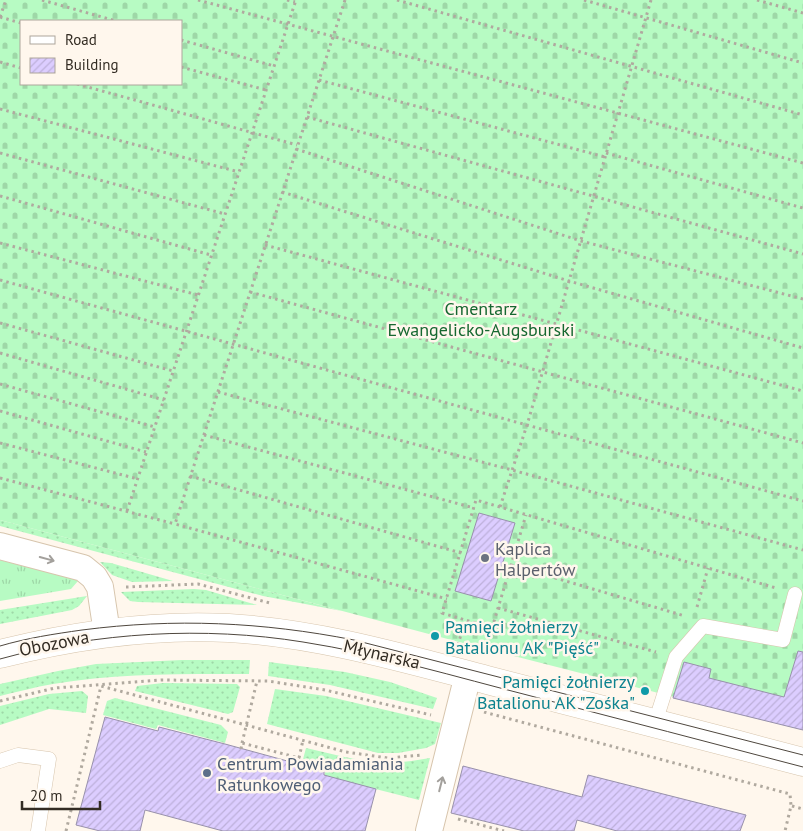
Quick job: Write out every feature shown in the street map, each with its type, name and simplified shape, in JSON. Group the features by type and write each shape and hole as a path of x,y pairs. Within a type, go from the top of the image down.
{"street":[{"path":"0,546 83,568 94,577 100,587 107,633"},
{"name":"Młynarska","path":"107,633 170,628 228,628 271,631 340,644 468,675 803,762"},
{"name":"Obozowa","path":"0,654 42,643 107,633"},
{"path":"431,822 468,675"}],"lane":[{"path":"655,723 676,657 703,626 783,640 796,594"},
{"path":"0,761 18,755 49,759 38,831"}],"path":[{"path":"6,0 0,17 20,23"},
{"path":"42,0 112,20"},
{"path":"198,0 803,163"},
{"path":"127,511 296,1 287,0"},
{"path":"174,524 345,0"},
{"path":"397,0 803,115"},
{"path":"584,0 803,63"},
{"path":"500,507 569,281 651,0"},
{"path":"757,0 803,12"},
{"path":"182,40 274,66"},
{"path":"0,62 20,68"},
{"path":"182,66 266,90"},
{"path":"319,80 803,208"},
{"path":"81,85 252,132 581,240 803,299"},
{"path":"0,109 239,172"},
{"path":"307,117 803,254"},
{"path":"0,153 225,214"},
{"path":"282,192 569,281 803,348"},
{"path":"0,196 212,255"},
{"path":"0,243 198,295"},
{"path":"265,245 803,391"},
{"path":"0,280 803,501"},
{"path":"250,292 803,442"},
{"path":"0,323 173,371"},
{"path":"0,353 164,400"},
{"path":"0,384 155,427"},
{"path":"218,392 803,550"},
{"path":"0,411 146,452"},
{"path":"204,435 474,508"},
{"path":"0,443 138,479"},
{"path":"190,476 460,553"},
{"path":"0,478 447,599"},
{"path":"526,515 492,628 442,613 476,500 796,594"},
{"path":"510,565 694,618"},
{"path":"697,610 708,568"},
{"path":"498,608 676,657"},
{"path":"456,650 465,620"},
{"path":"0,701 55,688 161,680 258,681 325,690 446,718 448,713 469,717 475,710 790,794"},
{"path":"241,748 258,681"},
{"path":"101,686 346,752 388,758 430,754"},
{"path":"66,831 101,686"},
{"path":"242,744 299,758 304,740"},
{"path":"785,831 791,806 791,788"},
{"path":"791,806 803,809"},
{"path":"431,822 504,831"}],"green space":[{"name":"Cmentarz Ewangelicko-Augsburski","path":"0,0 803,0 803,696 795,728 459,642 0,520"},
{"path":"0,520 342,611 263,596 0,526"},
{"path":"0,560 78,581 71,589 0,601"},
{"path":"100,562 111,563 173,581 132,582 112,575"},
{"path":"206,590 257,605 138,602 130,601 121,592"},
{"path":"87,596 79,606 72,610 0,624 0,610"},
{"path":"182,660 250,660 249,674 151,675 77,680 0,696 0,684 58,671 96,664"},
{"path":"269,662 345,672 390,682 437,698 433,709 330,685 268,676"},
{"path":"163,683 237,684 240,687 233,712 228,714 135,691 137,686"},
{"path":"275,689 326,696 441,723 435,744 426,748 398,753 378,753 267,724"},
{"path":"82,691 88,696 86,713 49,709 0,725 0,706 49,694"},
{"path":"115,698 221,725 228,732 225,743 158,725 156,729 103,715 107,701"},
{"path":"306,748 344,757 395,763 430,758 419,800 324,776 326,770 302,763"}],"building":[{"name":"Kaplica Halpertów","path":"479,513 515,523 491,601 455,591"},
{"path":"798,651 803,652 803,730 673,698 684,662 711,669 709,678 784,697"},
{"name":"Centrum Powiadamiania Ratunkowego","path":"105,717 158,731 159,727 225,744 324,771 324,775 376,789 365,831 223,831 145,810 140,831 100,831 76,825"},
{"path":"463,766 582,797 588,775 746,815 740,831 617,831 577,820 574,831 524,831 451,813"}],"tram line":[{"path":"0,646 30,638 117,626 185,623 286,629 354,640 803,755"},
{"path":"0,659 74,643 151,634 228,634 266,637 332,647 418,666 803,767"}],"place":[{"name":"Kaplica Halpertów","path":"485,558"},
{"name":"Pamięci żołnierzy Batalionu AK \"Pięść\"","path":"435,636"},
{"name":"Pamięci żołnierzy Batalionu AK \"Zośka\"","path":"645,691"},
{"name":"Centrum Powiadamiania Ratunkowego","path":"207,773"}]}
